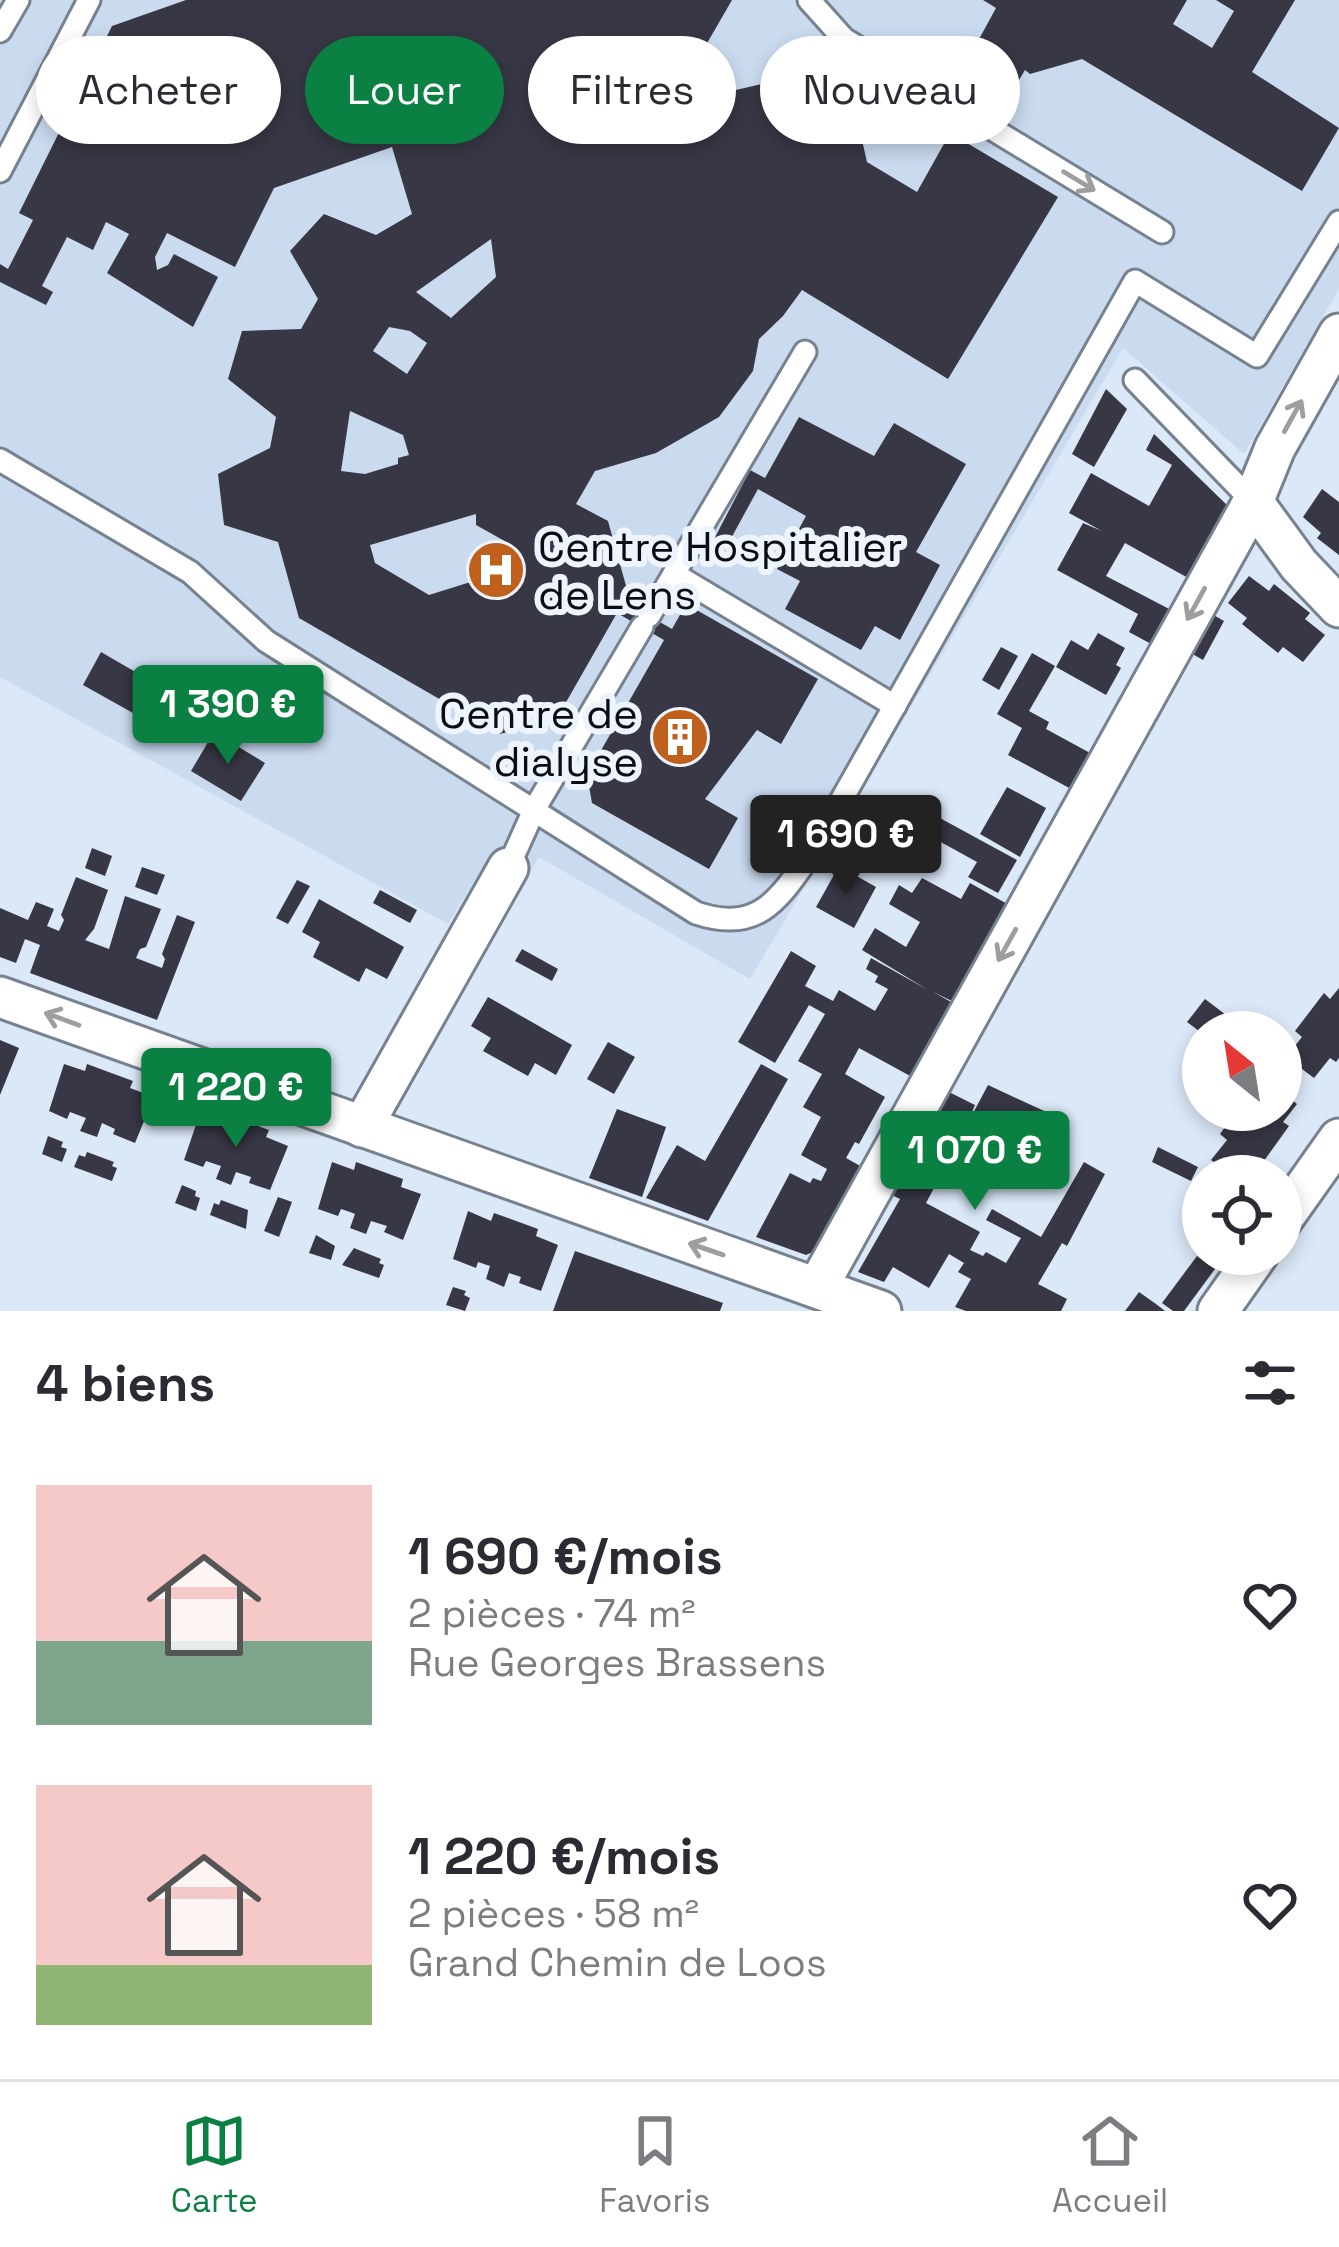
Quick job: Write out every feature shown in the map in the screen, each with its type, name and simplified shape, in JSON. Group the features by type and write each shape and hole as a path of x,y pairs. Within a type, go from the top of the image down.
{"street":[{"path":"817,1288 1253,502 1275,448 1339,334"},
{"path":"1253,502 1299,565 1339,607"},
{"path":"362,1127 508,868"},
{"path":"0,997 881,1311"},
{"path":"1302,1191 1339,1139"},
{"path":"1217,1311 1243,1275"}],"lane":[{"path":"0,31 18,0"},
{"path":"0,171 89,0"},
{"path":"808,0 844,39 1162,232"},
{"path":"0,460 190,572 266,641 696,913 722,922 776,904 812,852 1135,280 1257,356 1339,222"},
{"path":"508,868 535,808 805,352"},
{"path":"1135,380 1253,502"},
{"path":"674,574 895,706"}],"shaded area":[{"name":"Centre Hospitalier de Lens","path":"0,0 1339,0 1339,289 1244,454 1123,348 750,979 539,857 526,880 489,857 448,924 0,677"}],"building":[{"path":"186,0 732,0 711,36 528,36 528,144 736,144 736,90 760,84 760,144 863,144 867,162 917,192 944,144 969,144 1058,197 948,379 802,290 759,339 753,371 719,417 656,453 595,471 576,504 608,521 628,593 623,601 672,629 686,604 818,679 781,744 757,730 705,799 738,818 709,869 592,803 587,775 664,640 617,613 557,718 500,734 299,618 278,542 224,525 218,474 270,448 276,417 228,379 242,331 301,329 318,299 290,251 324,214 376,235 412,214 392,147 274,188 235,267 167,233 155,257 157,270 168,265 174,254 218,277 193,327 107,273 129,234 106,222 93,250 67,237 42,286 53,292 46,305 0,282 0,264 8,269 33,220 19,213 53,144 281,144 281,36 107,36 112,26","holes":["491,239 496,277 451,318 416,292","389,327 410,331 427,343 407,374 373,351","350,411 403,435 409,455 398,458 398,464 365,474 341,471","476,514 476,525 512,545 496,574 429,595 375,563 370,545"]},
{"path":"983,0 1187,0 1173,24 1212,48 1234,11 1216,0 1295,0 1252,72 1339,128 1302,191 1082,59 1030,74 1025,70 1020,78 1020,36 981,36 996,8"},
{"path":"1106,389 1127,409 1094,467 1072,454"},
{"path":"799,417 874,456 894,423 966,464 916,552 940,565 900,640 875,626 861,650 785,609 800,581 777,569 806,516 758,489 723,553 711,545 750,470 765,478"},
{"path":"1154,434 1230,508 1190,579 1125,543 1106,576 1173,611 1153,645 1129,632 1138,614 1057,570 1083,523 1102,531 1069,513 1091,473 1149,506 1172,465 1146,450"},
{"path":"1322,489 1339,502 1339,555 1317,538 1321,533 1303,517"},
{"path":"1249,576 1269,591 1274,584 1310,613 1305,619 1325,635 1303,662 1283,647 1278,653 1242,624 1247,618 1228,603"},
{"path":"1210,613 1224,621 1203,660 1189,652"},
{"path":"1098,633 1125,648 1116,665 1121,668 1106,695 1056,667 1071,640 1088,650"},
{"path":"1001,647 1018,656 999,690 982,680"},
{"path":"101,652 151,681 133,713 83,685"},
{"path":"1032,653 1055,666 1029,711 1049,722 1046,729 1092,754 1073,790 1008,755 1022,728 997,714"},
{"path":"214,732 265,763 241,801 191,771"},
{"path":"1007,787 1046,808 1020,857 980,834"},
{"path":"938,817 1017,860 998,893 968,877 977,862 928,835"},
{"path":"92,848 112,856 105,876 85,868"},
{"path":"839,866 876,887 854,928 816,907"},
{"path":"142,867 165,875 157,895 135,887"},
{"path":"76,877 108,890 85,940 109,949 125,896 161,909 146,947 136,958 162,968 162,954 177,915 195,922 157,1020 30,973 40,945 25,939 16,963 0,957 0,908 28,920 36,902 54,909 47,926 59,931"},
{"path":"922,878 961,899 970,883 1009,905 954,1002 933,992 953,1003 912,1077 859,1048 845,1074 885,1097 846,1158 862,1167 815,1251 806,1255 756,1237 790,1173 810,1183 813,1178 821,1181 827,1169 801,1155 821,1117 803,1107 822,1074 798,1061 825,1014 809,1005 775,1063 738,1042 791,951 816,966 805,986 833,1001 839,990 875,1011 888,989 866,969 871,958 928,990 862,950 875,928 906,947 920,922 889,904 899,885 912,893"},
{"path":"297,880 310,886 288,924 276,918"},
{"path":"380,890 417,910 410,923 373,903"},
{"path":"319,899 404,947 387,979 366,968 359,982 313,957 320,942 302,932"},
{"path":"522,949 558,969 552,981 515,961"},
{"path":"1339,988 1339,1058 1336,1062 1330,1058 1314,1078 1302,1069 1302,1022 1324,993 1330,999"},
{"path":"488,997 572,1045 556,1075 535,1063 528,1076 483,1051 491,1038 471,1026"},
{"path":"1205,999 1221,1011 1196,1011"},
{"path":"0,1040 19,1048 0,1095"},
{"path":"608,1042 635,1057 614,1094 587,1079"},
{"path":"64,1064 85,1071 87,1064 133,1081 130,1088 154,1097 135,1143 113,1134 115,1129 102,1123 97,1137 80,1131 86,1118 70,1112 67,1119 49,1111"},
{"path":"761,1064 788,1079 708,1221 646,1198 677,1145 705,1161"},
{"path":"988,1085 1055,1116 1038,1148 984,1121 967,1152 956,1147 926,1203 980,1232 970,1250 1006,1263 1021,1238 986,1220 992,1209 1041,1237 1084,1162 1105,1174 1067,1246 1062,1243 1038,1284 1067,1299 1061,1311 955,1307 971,1279 958,1272 964,1263 949,1254 929,1288 893,1267 884,1282 858,1272 900,1199 888,1193 945,1090 975,1105 962,1134"},
{"path":"617,1109 666,1127 642,1197 589,1178"},
{"path":"200,1113 220,1121 223,1113 269,1130 266,1137 288,1146 270,1190 249,1183 251,1177 236,1172 231,1185 216,1179 221,1166 206,1161 203,1167 184,1160"},
{"path":"1285,1131 1268,1155 1215,1155 1227,1140 1220,1134"},
{"path":"48,1136 67,1149 62,1162 42,1154"},
{"path":"1158,1147 1182,1159 1182,1177 1152,1162"},
{"path":"87,1152 114,1162 117,1168 112,1181 74,1167 79,1155 85,1157"},
{"path":"332,1162 354,1170 356,1162 403,1179 401,1187 421,1194 403,1240 384,1232 387,1226 371,1221 366,1234 350,1228 355,1214 350,1212 341,1209 338,1216 318,1209"},
{"path":"182,1185 200,1198 196,1211 175,1203"},
{"path":"278,1197 292,1202 279,1237 264,1231"},
{"path":"221,1200 248,1210 246,1229 210,1215 214,1203 219,1205"},
{"path":"468,1211 491,1221 494,1213 538,1229 536,1236 558,1245 541,1291 519,1283 521,1277 509,1273 504,1287 486,1279 490,1266 478,1262 476,1268 453,1259"},
{"path":"316,1235 335,1246 331,1260 309,1253"},
{"path":"354,1248 381,1259 384,1265 379,1278 342,1265"},
{"path":"575,1251 723,1303 720,1311 553,1311"},
{"path":"1183,1275 1211,1275 1184,1311 1173,1311 1162,1303"},
{"path":"453,1287 466,1291 464,1295 470,1298 465,1311 446,1305"},
{"path":"1139,1292 1156,1304 1165,1311 1125,1311"}],"place":[{"name":"Centre Hospitalier de Lens","path":"496,570"},
{"name":"Centre de dialyse","path":"680,737"}]}
